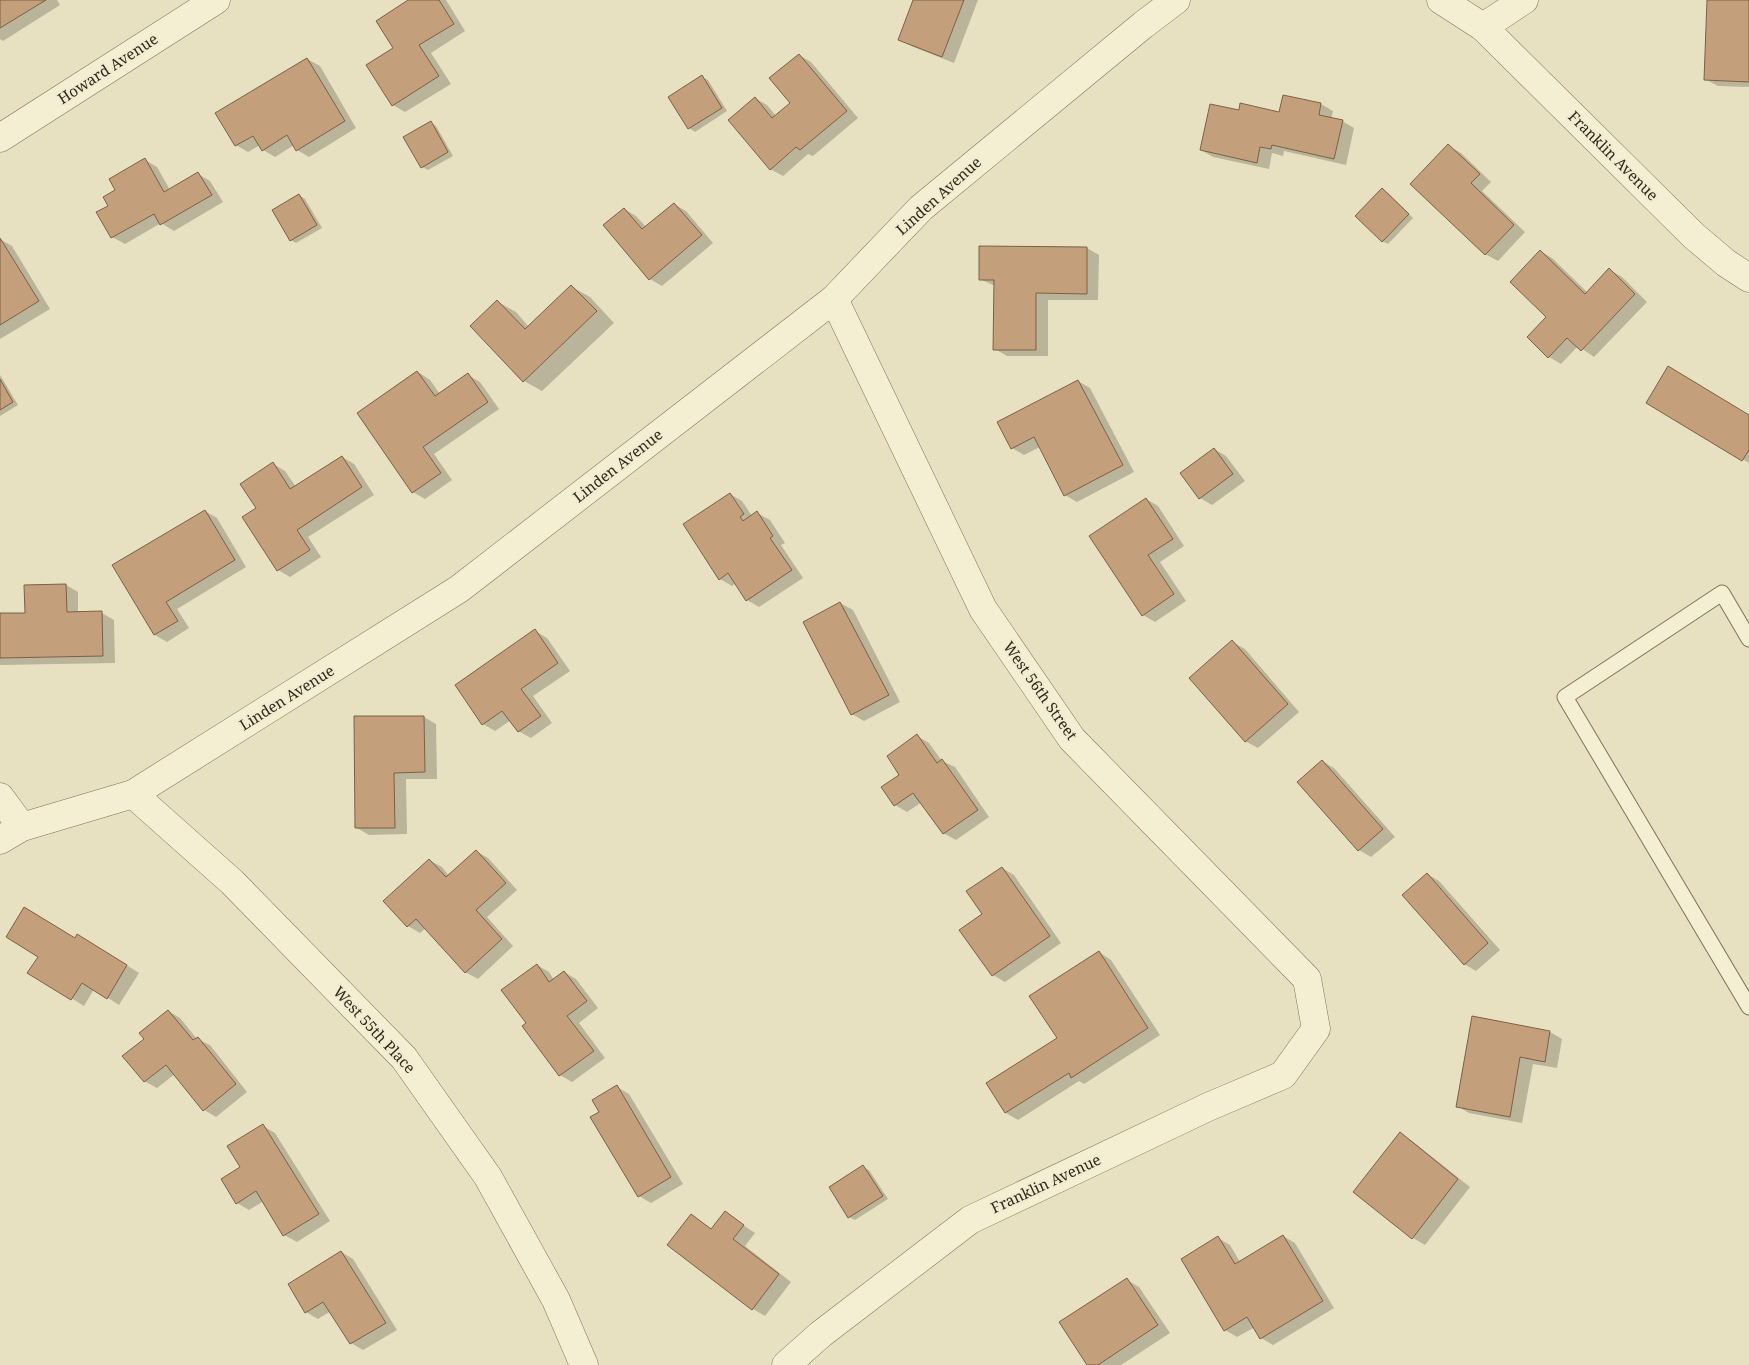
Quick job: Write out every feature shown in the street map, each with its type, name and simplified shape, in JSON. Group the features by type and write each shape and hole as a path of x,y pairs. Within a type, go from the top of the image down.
{"street":[{"name":"Howard Avenue","path":"0,138 216,0"},
{"name":"Linden Avenue","path":"11,834 133,794 459,589 834,299 921,208 1176,0"},
{"path":"1441,0 1483,27 1524,0"},
{"name":"Franklin Avenue","path":"1483,27 1694,236 1726,263 1749,278"},
{"name":"West 56th Street","path":"834,299 984,609 1072,739 1307,979 1316,1029"},
{"name":"West 55th Place","path":"133,794 232,882 404,1058 488,1177 556,1300 584,1365"},
{"path":"0,798 11,834"},
{"name":"Franklin Avenue","path":"786,1365 821,1334 970,1220 1208,1107 1284,1075 1316,1029"}],"lane":[{"path":"1749,639 1722,594 1565,697 1749,1007"}],"building":[{"path":"0,0 46,0 0,28"},
{"path":"408,0 439,0 454,24 419,45 439,76 392,106 366,65 393,48 376,21"},
{"path":"913,0 964,0 942,57 898,40"},
{"path":"1707,0 1749,0 1749,82 1704,80"},
{"path":"799,54 847,111 800,150 796,147 770,170 728,120 755,97 772,118 790,103 769,78"},
{"path":"307,58 345,121 296,151 287,135 262,151 253,136 235,146 215,113"},
{"path":"702,75 722,108 688,129 668,97"},
{"path":"1283,95 1321,103 1319,115 1343,120 1334,159 1272,145 1271,149 1260,147 1257,163 1200,150 1210,104 1239,110 1240,103 1279,112"},
{"path":"431,121 448,152 421,168 403,137"},
{"path":"1448,144 1480,174 1471,183 1514,225 1485,255 1410,184"},
{"path":"145,158 164,192 198,172 212,195 160,225 154,214 111,238 96,212 108,206 103,197 115,190 109,179"},
{"path":"1382,188 1409,214 1382,242 1355,216"},
{"path":"299,194 317,225 290,241 272,210"},
{"path":"674,203 702,235 649,280 603,225 624,208 642,229"},
{"path":"0,238 39,301 0,325"},
{"path":"979,246 1087,247 1087,294 1036,293 1036,350 993,350 994,280 979,280"},
{"path":"1540,250 1585,294 1609,268 1635,294 1581,351 1567,338 1548,358 1527,337 1546,317 1510,282"},
{"path":"571,285 597,311 523,382 470,326 497,300 525,329"},
{"path":"1668,366 1749,415 1749,450 1742,461 1646,403"},
{"path":"417,371 435,396 468,373 488,402 423,447 441,473 412,493 357,413"},
{"path":"0,379 13,402 0,410"},
{"path":"1078,380 1123,465 1064,496 1034,437 1011,449 997,422"},
{"path":"1214,448 1233,474 1199,499 1180,473"},
{"path":"342,456 362,487 297,530 310,550 277,571 242,517 256,508 240,484 273,462 290,489"},
{"path":"730,493 744,514 740,517 743,521 757,511 773,536 770,538 792,570 746,601 728,573 719,580 683,524"},
{"path":"1146,498 1173,539 1148,555 1174,594 1142,616 1089,536"},
{"path":"205,510 235,560 166,602 178,621 154,635 112,565"},
{"path":"66,584 67,612 102,611 103,656 0,658 0,613 25,613 24,585"},
{"path":"840,602 889,695 851,715 803,622"},
{"path":"535,629 558,663 521,689 541,716 518,732 502,711 482,725 455,685"},
{"path":"1232,640 1288,704 1245,742 1189,678"},
{"path":"354,716 424,716 425,772 394,773 395,828 355,828"},
{"path":"917,734 937,763 942,759 978,810 943,834 913,793 894,806 881,787 899,775 887,756"},
{"path":"1322,760 1383,829 1358,851 1297,782"},
{"path":"476,850 506,883 476,910 502,939 465,973 416,919 407,927 383,901 429,859 446,877"},
{"path":"1002,867 1050,936 992,976 959,930 982,914 966,891"},
{"path":"1427,873 1488,943 1464,965 1402,895"},
{"path":"24,907 75,938 77,934 127,965 107,999 82,983 71,1000 27,973 38,957 6,937"},
{"path":"1099,951 1148,1028 1071,1078 1069,1073 1005,1113 986,1083 1057,1038 1029,996"},
{"path":"537,964 549,982 564,971 587,1001 567,1016 594,1051 559,1076 522,1026 526,1023 501,990"},
{"path":"168,1010 193,1040 198,1037 236,1084 203,1111 166,1065 144,1082 122,1056 144,1039 139,1033"},
{"path":"1472,1016 1550,1031 1545,1062 1520,1057 1510,1117 1456,1107"},
{"path":"617,1085 671,1177 638,1197 590,1117 599,1112 592,1100"},
{"path":"263,1124 319,1214 283,1236 256,1191 236,1204 221,1179 240,1167 227,1146"},
{"path":"1400,1132 1458,1179 1412,1239 1353,1192"},
{"path":"863,1165 883,1196 848,1218 829,1187"},
{"path":"725,1211 744,1225 733,1239 779,1274 752,1310 667,1245 691,1214 711,1229"},
{"path":"1283,1235 1323,1301 1260,1339 1247,1317 1224,1331 1181,1259 1218,1236 1235,1264"},
{"path":"341,1251 386,1323 350,1344 323,1302 305,1313 288,1284"},
{"path":"1127,1278 1158,1325 1098,1365 1087,1365 1059,1322"}]}
